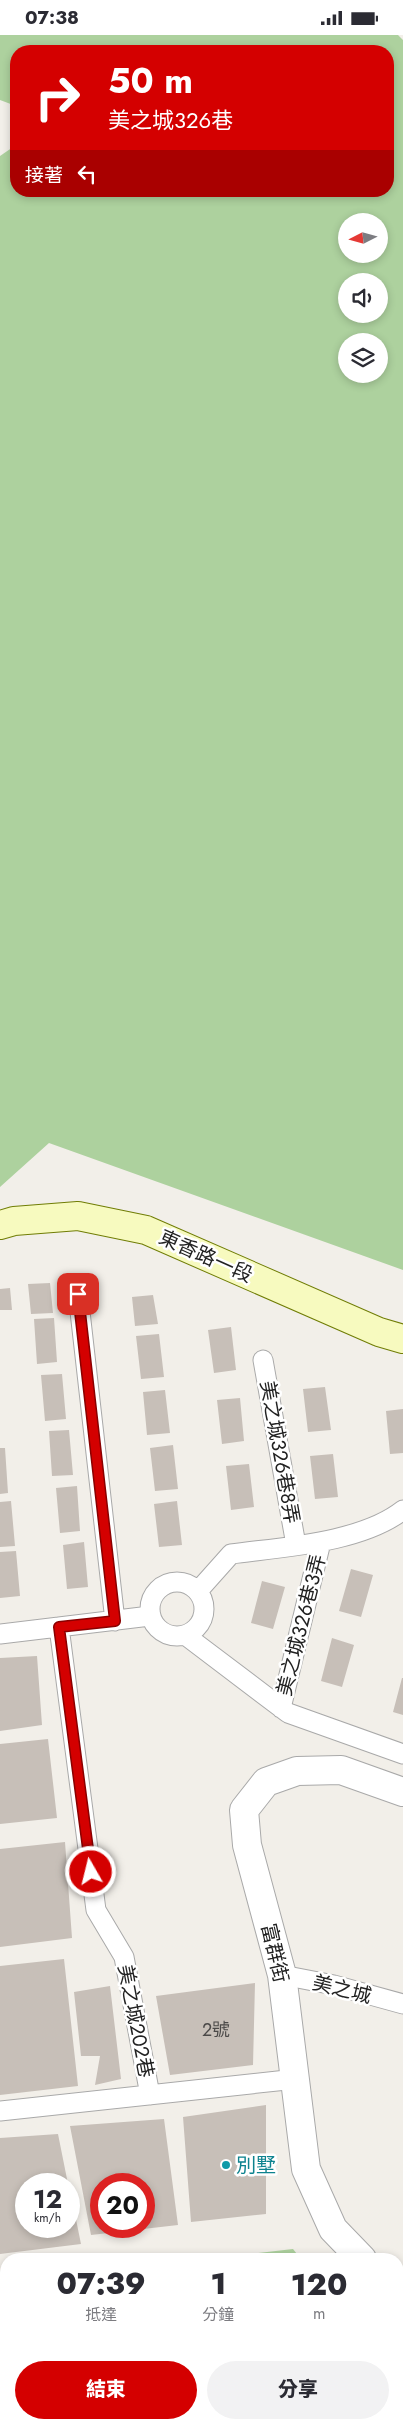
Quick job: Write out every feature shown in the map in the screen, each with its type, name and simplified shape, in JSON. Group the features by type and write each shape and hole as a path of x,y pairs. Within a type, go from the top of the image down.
{"street":[{"name":"東香路一段","path":"0,1225 14,1221 78,1216 146,1230 379,1332 403,1339"},
{"name":"富群街","path":"356,2253 333,2229 306,2169 282,1975 247,1845 244,1809 266,1782 297,1771 342,1770 403,1792"}],"lane":[{"path":"78,1294 115,1621"},
{"name":"美之城326巷8弄","path":"263,1360 296,1545"},
{"path":"198,1591 231,1553 330,1541 392,1519 403,1511"},
{"name":"美之城326巷3弄","path":"281,1708 321,1542"},
{"path":"180,1581 198,1591 203,1601 204,1612 201,1622 185,1635 174,1636 164,1633 155,1626 150,1616 149,1606 152,1596 160,1587 169,1582 180,1581"},
{"path":"0,1634 150,1616"},
{"name":"美之城202巷","path":"59,1627 96,1910 124,1957 150,2095"},
{"path":"185,1635 288,1713 403,1754"},
{"name":"美之城","path":"282,1975 334,1985 403,2004"},
{"path":"0,2111 296,2079"}],"green space":[{"path":"0,35 398,35 403,40 403,1270 49,1143 0,1187 0,156 10,149 10,197 394,197 394,45 10,45 10,104 0,100"},
{"path":"293,2249 296,2253 258,2253"}],"building":[{"path":"50,1283 53,1313 31,1314 28,1284"},
{"path":"10,1288 12,1310 0,1310 0,1289"},
{"path":"153,1295 158,1324 135,1326 132,1297"},
{"path":"54,1318 57,1362 37,1364 34,1319"},
{"path":"231,1327 236,1370 214,1373 208,1330"},
{"path":"159,1334 164,1377 141,1379 136,1336"},
{"path":"62,1374 66,1419 45,1421 41,1375"},
{"path":"325,1387 331,1430 308,1432 303,1389"},
{"path":"165,1390 170,1433 147,1435 143,1392"},
{"path":"240,1398 244,1441 222,1444 217,1400"},
{"path":"403,1409 403,1453 390,1454 386,1411"},
{"path":"69,1430 73,1475 52,1476 49,1431"},
{"path":"173,1445 178,1489 155,1491 150,1448"},
{"path":"0,1448 5,1448 8,1493 0,1494"},
{"path":"333,1454 338,1497 315,1499 310,1456"},
{"path":"249,1464 254,1507 231,1510 226,1466"},
{"path":"77,1486 80,1531 60,1533 56,1488"},
{"path":"11,1501 15,1546 0,1547 0,1502"},
{"path":"177,1501 182,1545 159,1547 154,1504"},
{"path":"84,1542 88,1587 67,1589 63,1545"},
{"path":"16,1551 20,1596 0,1598 0,1552"},
{"path":"351,1569 373,1575 361,1617 339,1611"},
{"path":"262,1581 285,1587 273,1629 251,1623"},
{"path":"332,1638 354,1645 342,1687 321,1681"},
{"path":"37,1656 42,1725 0,1731 0,1658"},
{"path":"403,1678 403,1715 393,1712"},
{"path":"48,1739 57,1818 0,1824 0,1744"},
{"path":"65,1842 72,1938 0,1947 0,1849"},
{"path":"64,1959 78,2086 0,2095 0,1966"},
{"path":"255,1983 253,2065 170,2075 156,1996"},
{"path":"110,1986 121,2079 95,2085 100,2056 81,2056 74,1992"},
{"name":"別墅","path":"266,2105 266,2214 191,2222 183,2117"},
{"path":"164,2119 178,2225 155,2228 155,2173 90,2173 90,2230 70,2126"},
{"path":"58,2134 66,2173 15,2173 15,2238 80,2238 81,2244 0,2253 0,2138"}],"place":[{"name":"別墅","path":"226,2165"}],"route":[{"path":"78,1294 115,1621 59,1627 91,1872"}]}
